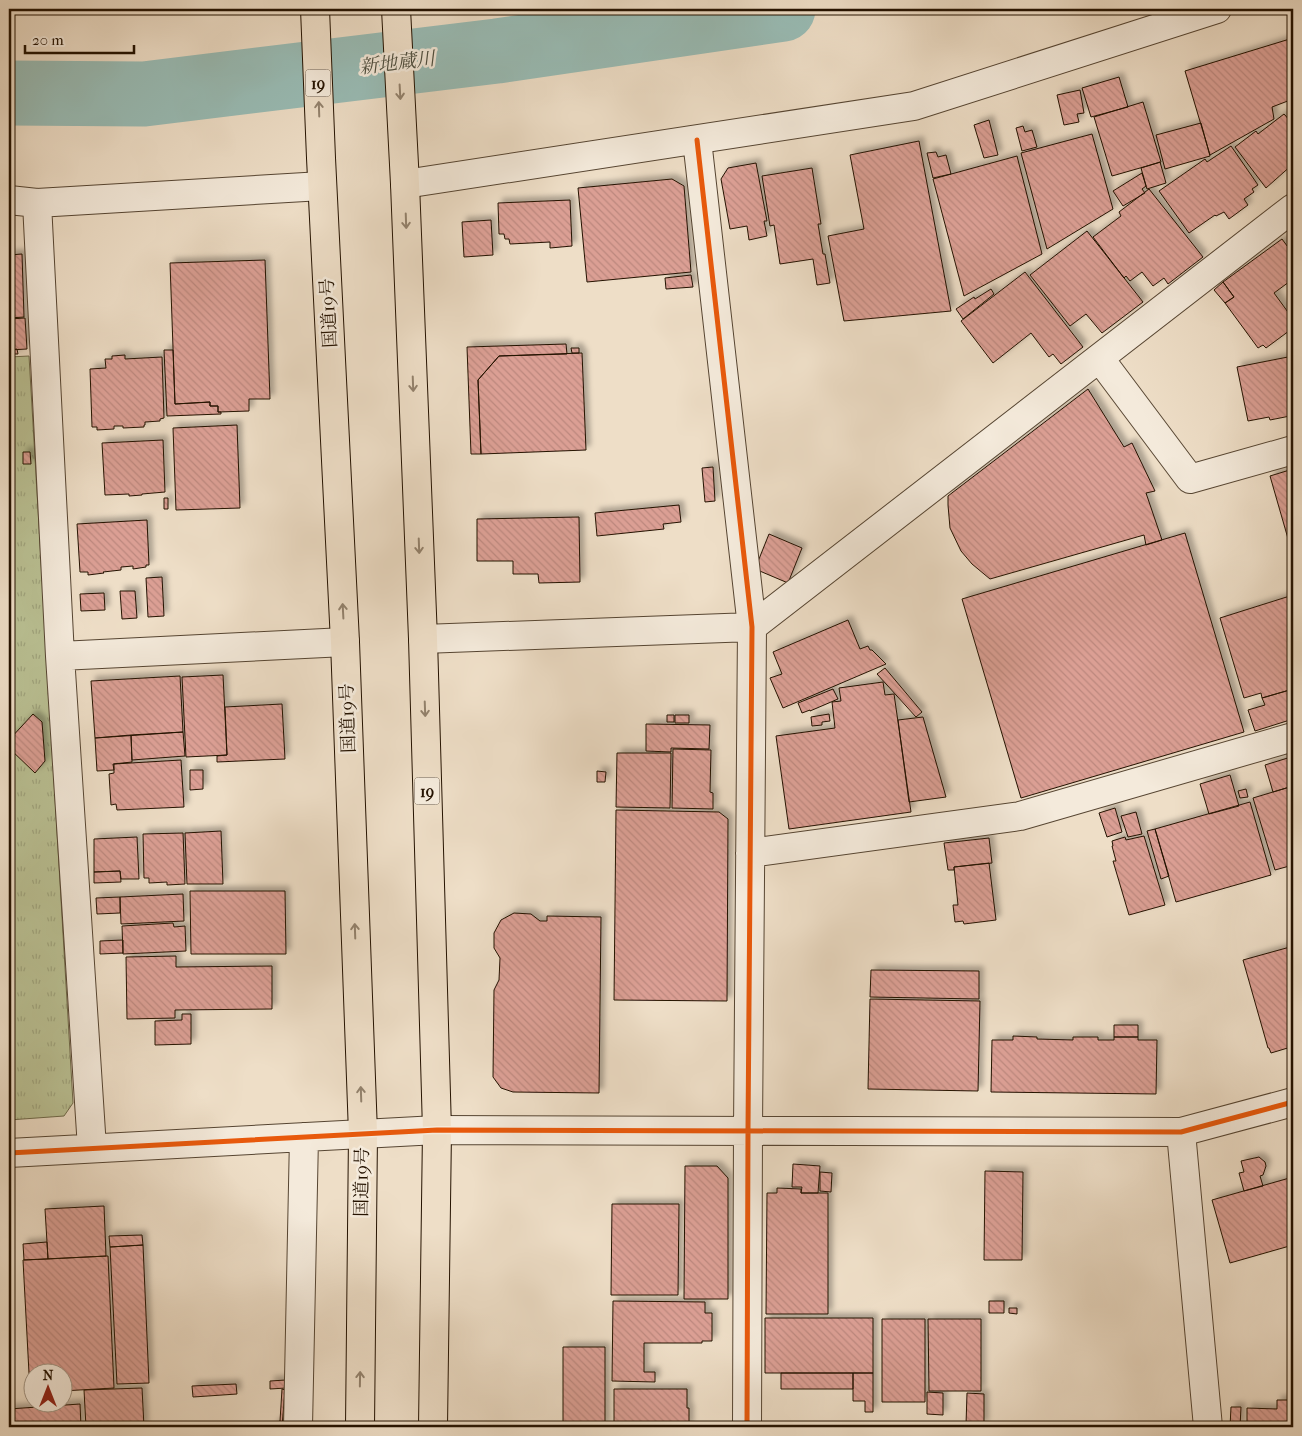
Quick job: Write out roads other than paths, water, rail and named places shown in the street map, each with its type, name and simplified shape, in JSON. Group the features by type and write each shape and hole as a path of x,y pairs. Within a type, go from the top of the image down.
{"highway":[{"name":"国道19号","path":"315,9 345,642 363,1133 360,1427"},
{"name":"19","path":"396,9 404,155 423,640 437,1130 433,1427"}],"street":[{"path":"405,184 914,106 1217,9"},
{"path":"697,140 752,627 747,1427"},
{"path":"9,200 37,203 322,186"},
{"path":"37,203 60,656 92,1148"},
{"path":"423,640 752,627 1293,208"},
{"path":"1100,359 1190,479 1293,450"},
{"path":"60,656 345,642"},
{"path":"750,853 1020,816 1293,737"},
{"path":"9,1153 437,1130 1181,1132 1293,1102"},
{"path":"1181,1132 1208,1427"},
{"path":"298,1427 304,1137"}],"waterway":[{"name":"新地蔵川","path":"9,93 144,94 497,51 783,9"}]}
